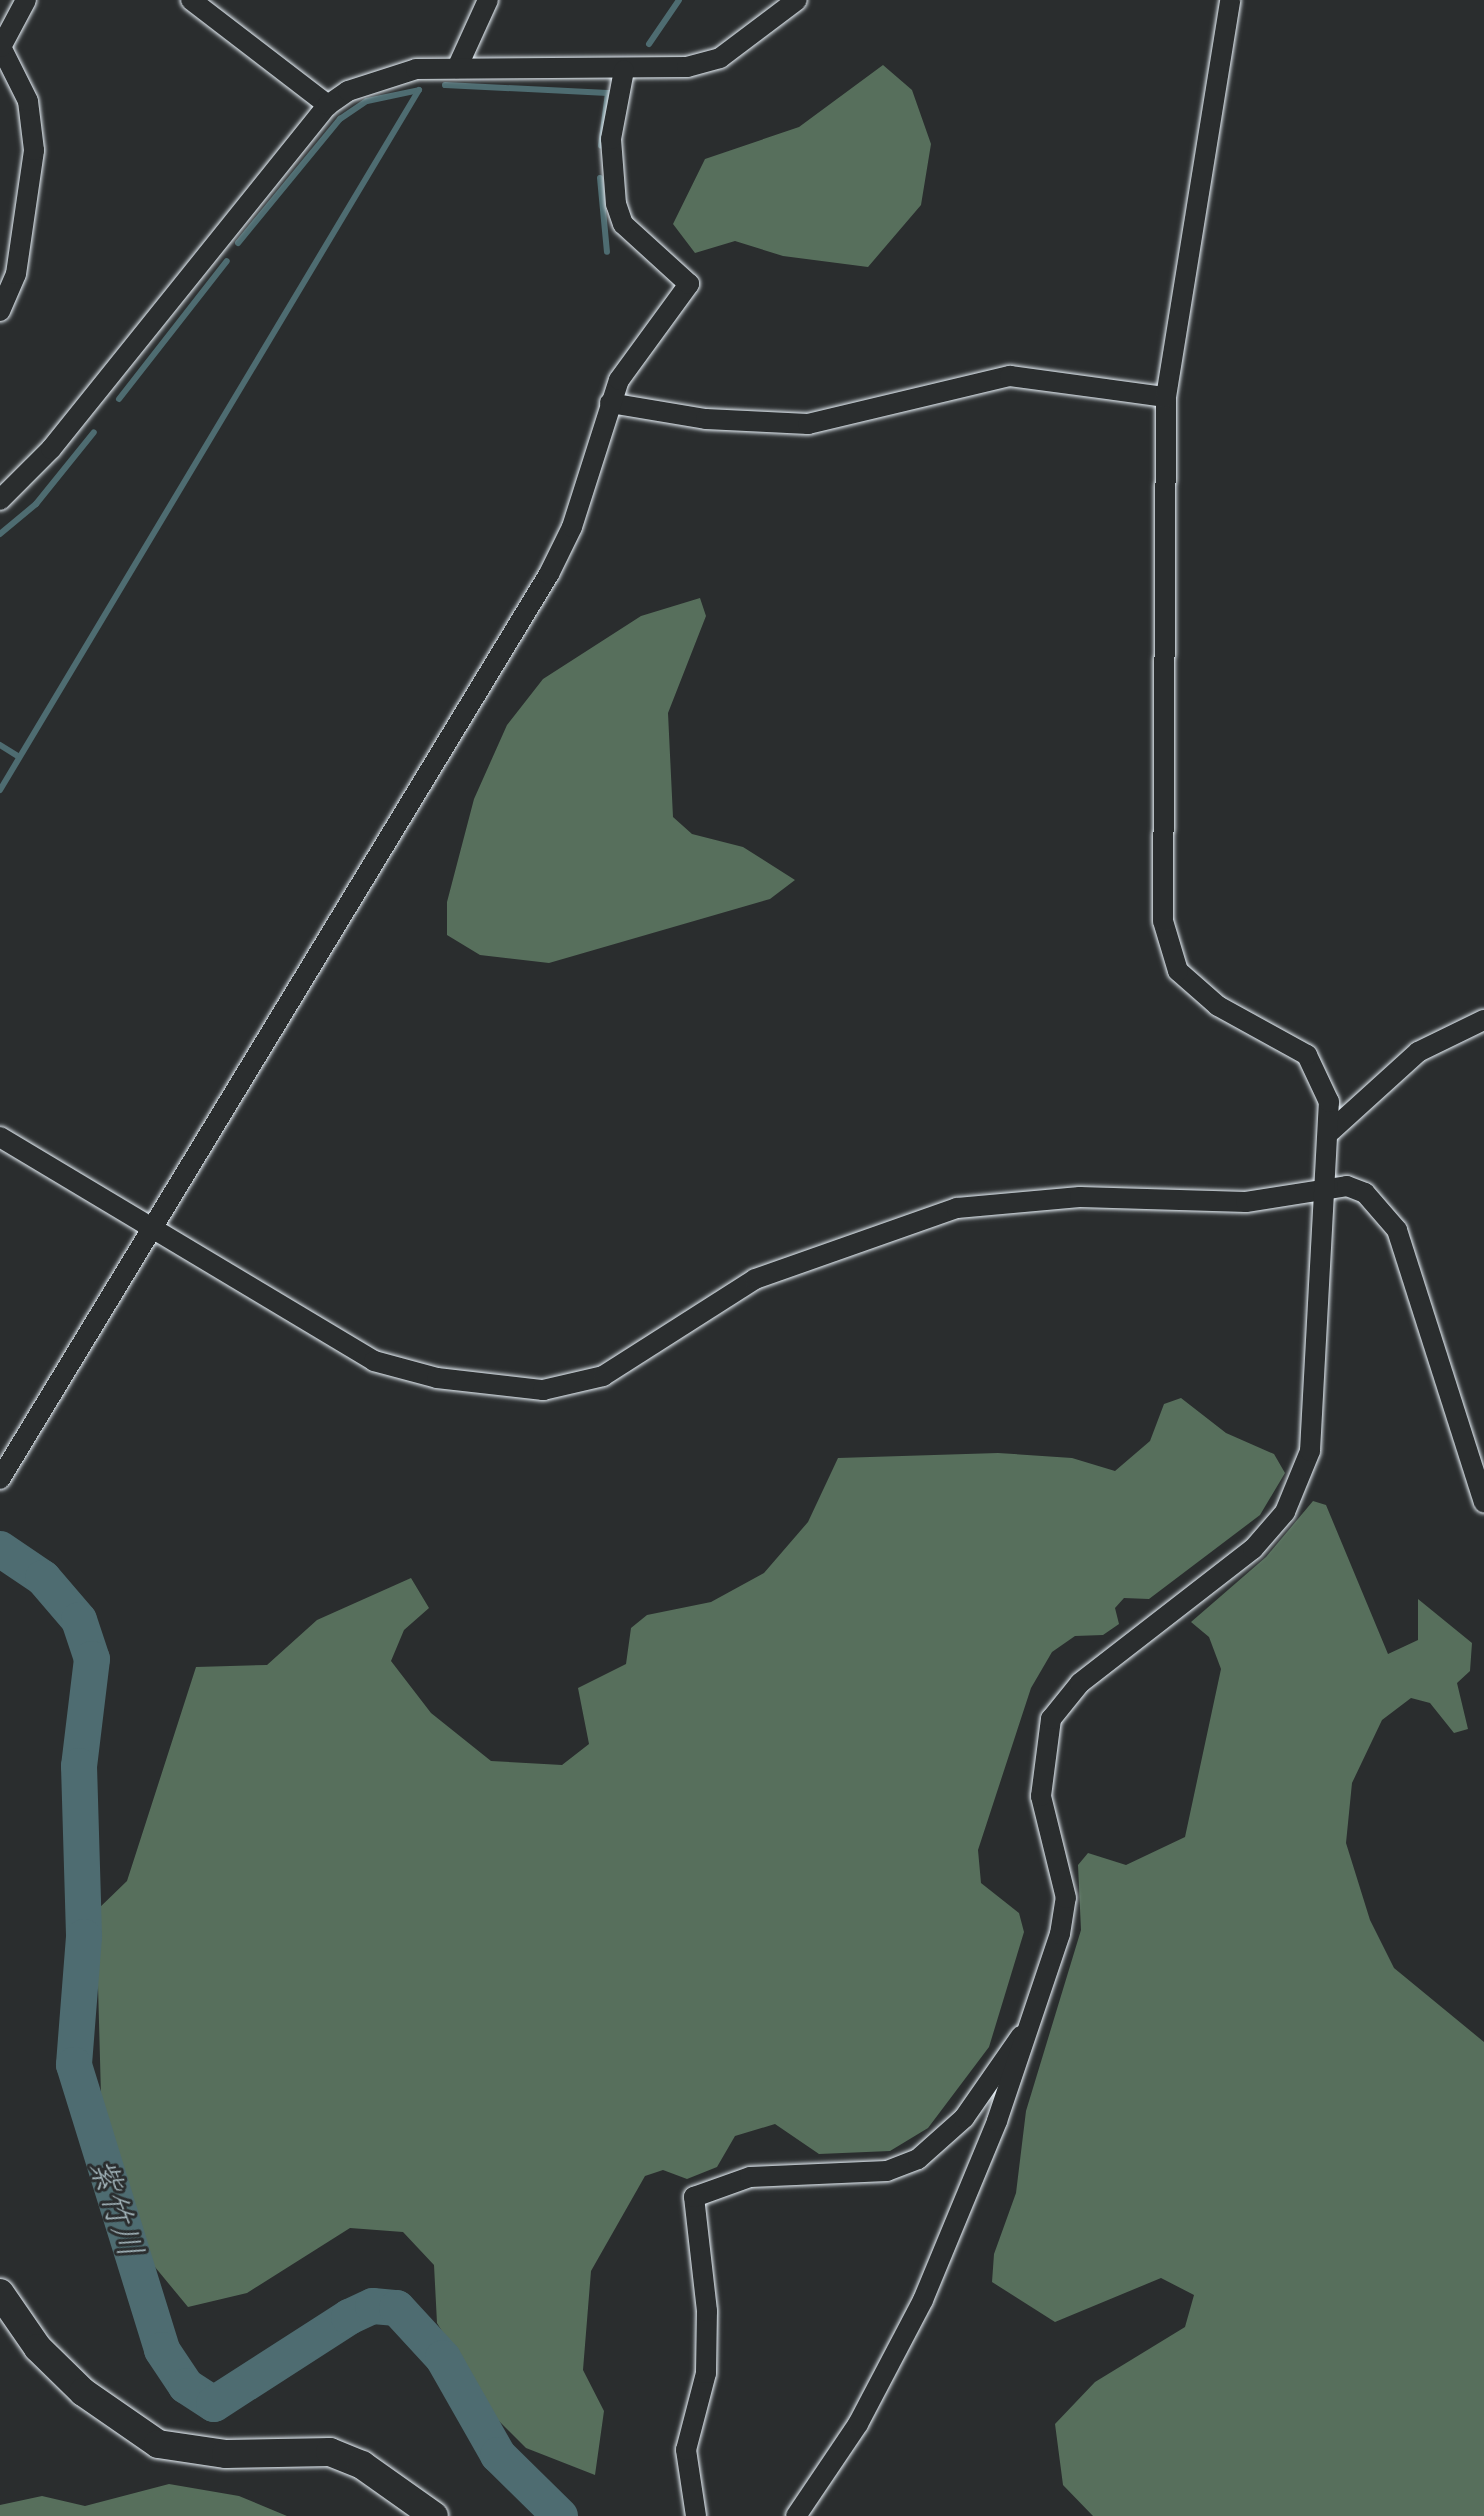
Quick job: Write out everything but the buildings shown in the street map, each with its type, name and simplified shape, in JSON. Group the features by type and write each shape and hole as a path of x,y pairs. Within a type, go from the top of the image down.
{"main road":[{"path":"0,2293 38,2348 83,2392 158,2444 226,2454 330,2452 362,2465 434,2516"}],"street":[{"path":"0,311 16,274 34,150 28,101 1,47 26,0"},
{"path":"191,0 328,105"},
{"path":"457,68 488,0"},
{"path":"0,500 51,449 328,105 385,73 457,68 624,70 720,58 797,0"},
{"path":"796,2516 858,2424 923,2300 1028,2033 1066,1898 1041,1796 1040,1761 1051,1719 1080,1683 1253,1549 1292,1500 1310,1451 1331,1131 1329,1102 1307,1055 1196,991 1167,948 1166,397 1230,0"},
{"path":"0,1479 549,574 588,485 610,403 636,352 689,284 687,274 629,230 616,204 611,139 624,70"},
{"path":"610,403 706,419 808,424 1010,376 1166,397"},
{"path":"1331,1131 1418,1052 1484,1020"},
{"path":"0,1137 374,1361 437,1378 543,1390 603,1376 755,1279 957,1208 1080,1197 1246,1202 1328,1184 1365,1193 1397,1230 1484,1502"},
{"path":"696,2516 686,2450 706,2373 707,2311 694,2197 750,2177 887,2171 918,2159 964,2118 1013,2039 1028,2033"}],"green space":[{"path":"883,65 912,90 931,144 921,205 868,267 783,256 735,241 695,253 673,224 705,159 799,127"},
{"path":"700,598 706,616 668,713 673,817 692,834 743,847 795,880 770,899 549,963 480,955 447,935 447,902 474,799 507,725 543,679 641,616"},
{"path":"1181,1398 1226,1433 1274,1454 1285,1473 1260,1515 1149,1599 1124,1598 1115,1608 1119,1624 1103,1635 1075,1636 1052,1652 1031,1688 978,1850 981,1883 1019,1913 1024,1932 989,2047 928,2128 890,2151 819,2154 775,2124 735,2136 717,2167 687,2179 663,2170 645,2176 591,2271 583,2370 604,2411 595,2475 526,2448 496,2418 437,2323 434,2265 403,2232 350,2228 247,2293 188,2307 150,2261 101,2096 96,1911 127,1881 196,1667 267,1665 317,1620 411,1578 429,1608 404,1630 391,1661 431,1713 491,1761 562,1765 589,1744 578,1688 626,1664 631,1628 647,1615 711,1602 764,1573 808,1522 838,1458 998,1453 1072,1458 1115,1471 1150,1441 1164,1404"},
{"path":"1313,1501 1326,1505 1388,1654 1418,1640 1418,1599 1472,1643 1470,1671 1457,1683 1468,1729 1454,1733 1430,1703 1411,1698 1382,1720 1352,1783 1346,1843 1370,1920 1394,1968 1484,2042 1484,2516 1093,2516 1063,2485 1055,2424 1095,2382 1185,2327 1194,2295 1161,2278 1055,2322 992,2282 994,2254 1016,2193 1026,2111 1081,1930 1078,1865 1088,1853 1126,1865 1185,1837 1221,1669 1209,1637 1191,1622 1266,1557"},
{"path":"169,2484 239,2496 287,2516 0,2516 0,2505 42,2496 85,2506"}],"waterway":[{"path":"649,44 679,0"},
{"path":"445,85 608,93 601,146"},
{"path":"238,243 340,119 367,101 419,90"},
{"path":"0,790 419,90"},
{"path":"600,178 607,252"},
{"path":"119,399 227,261"},
{"path":"0,534 36,504 94,432"},
{"path":"0,745 19,757"},
{"name":"紫竹川","path":"0,1549 43,1578 79,1620 92,1659 79,1766 84,1937 74,2065 162,2350 186,2386 214,2404 349,2317 373,2306 397,2308 443,2358 498,2455 560,2516"}]}
